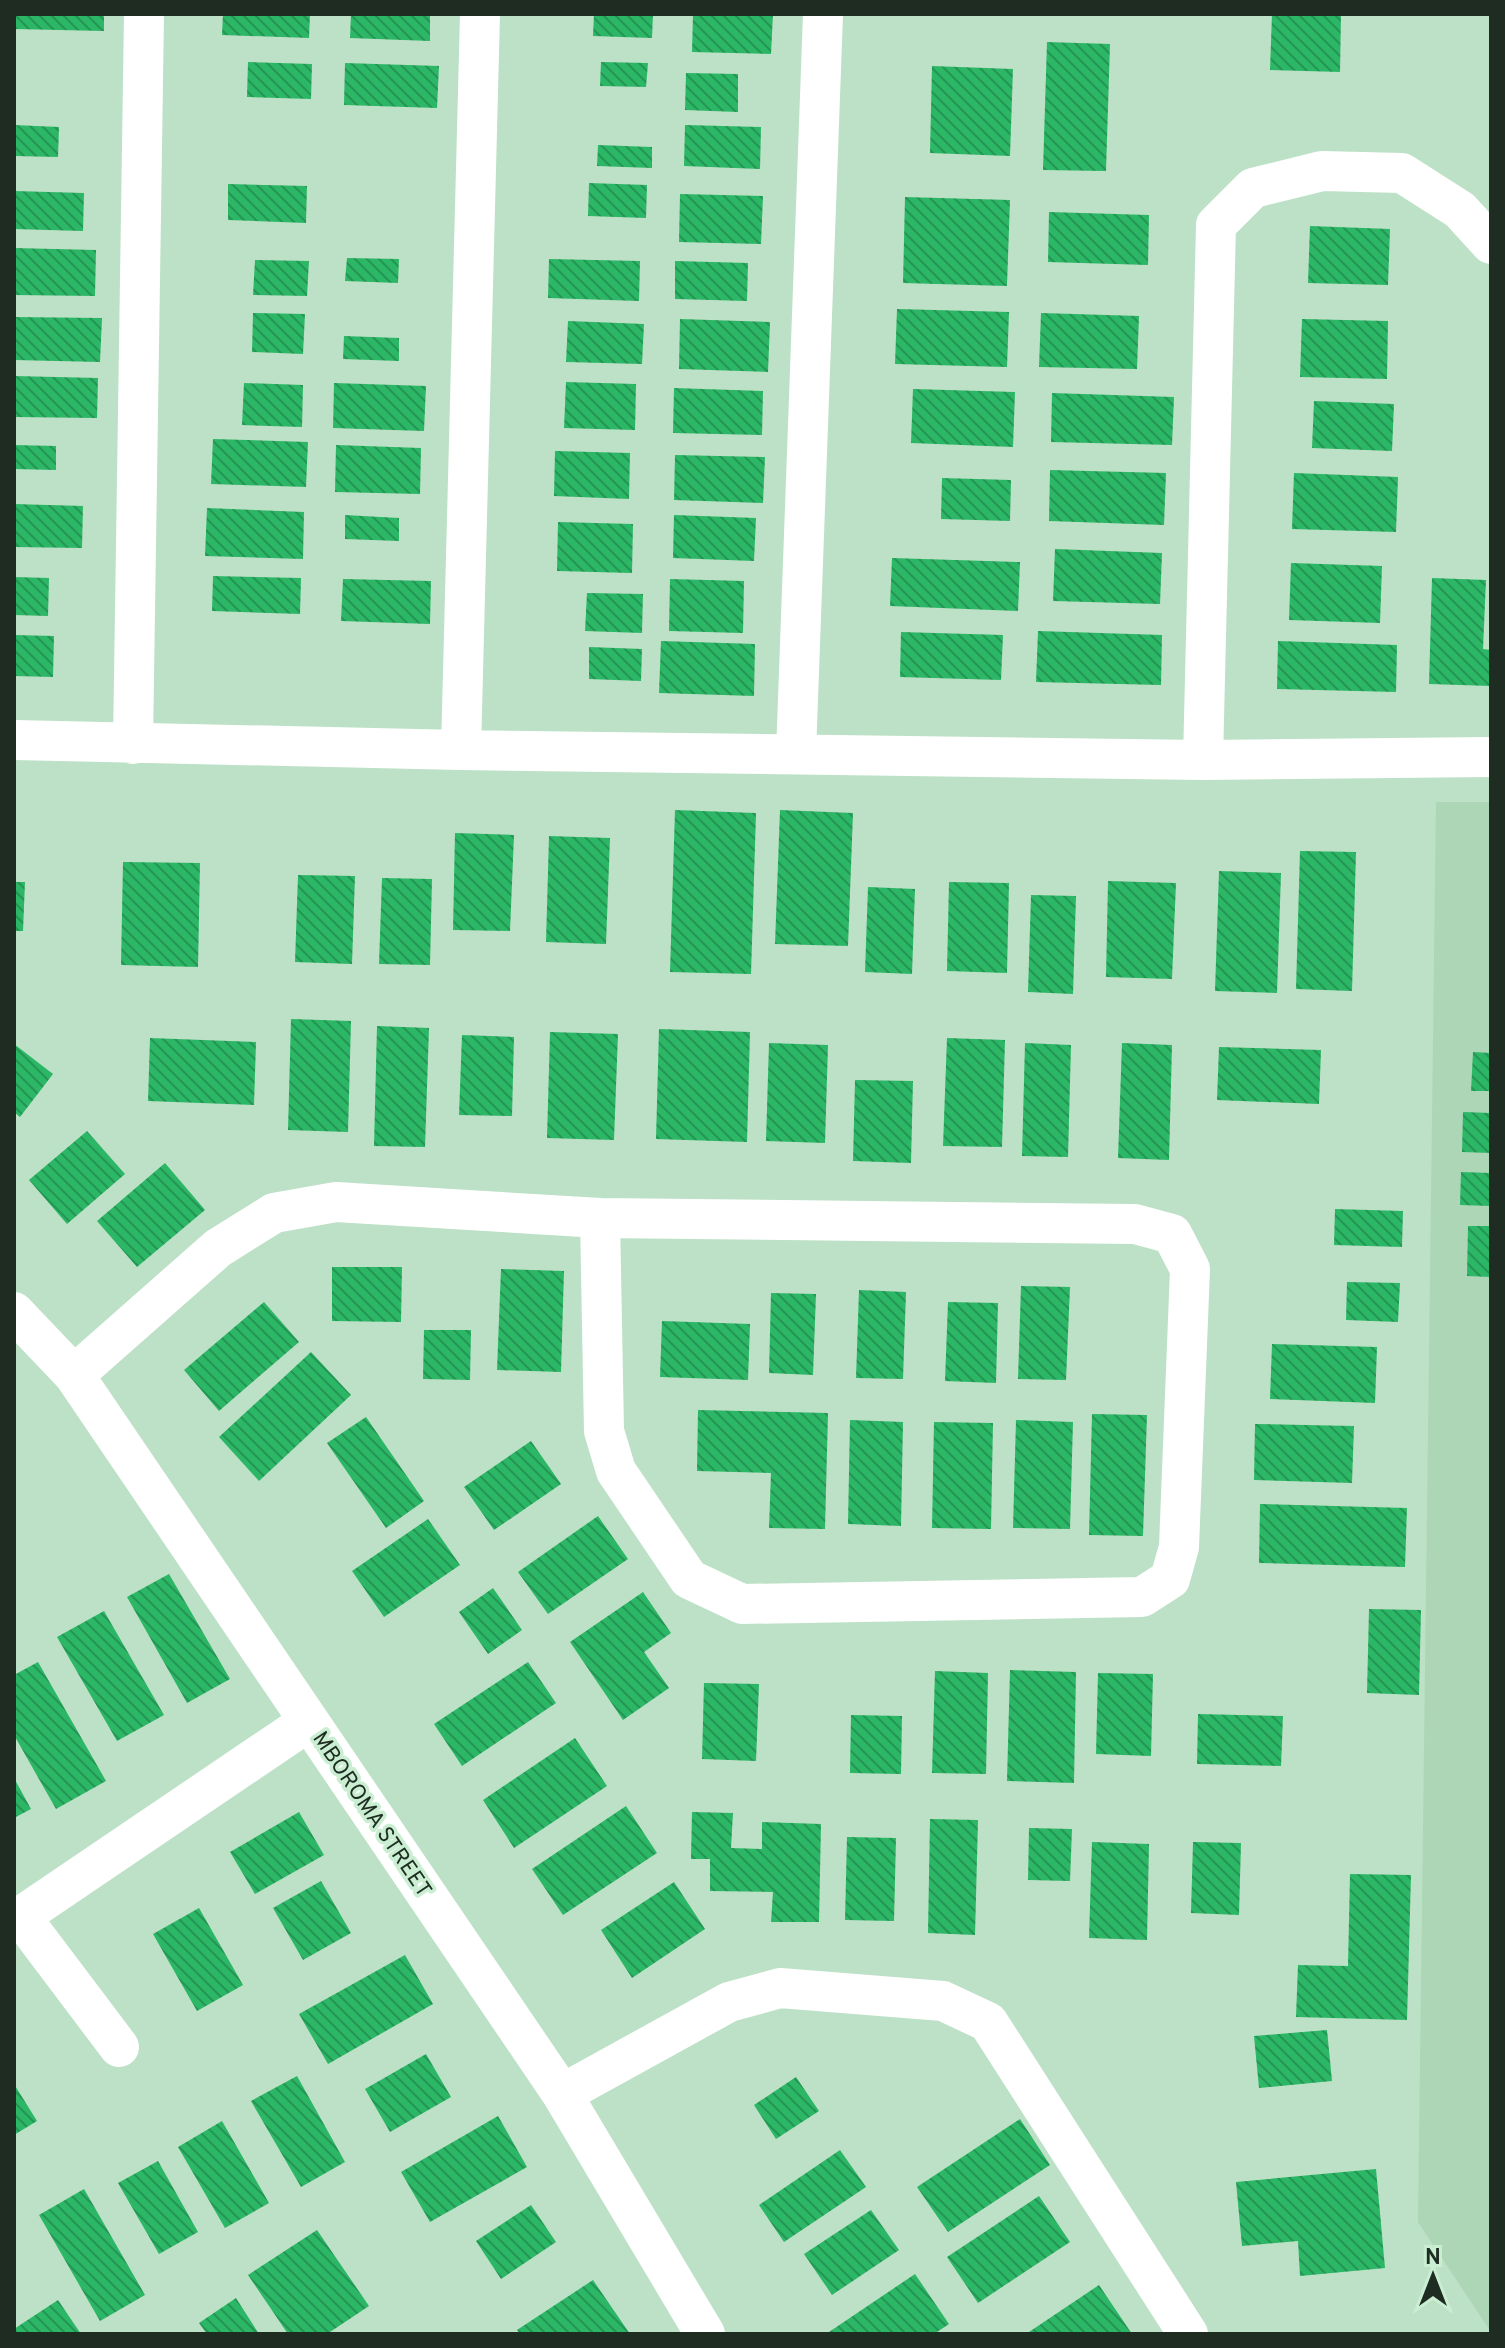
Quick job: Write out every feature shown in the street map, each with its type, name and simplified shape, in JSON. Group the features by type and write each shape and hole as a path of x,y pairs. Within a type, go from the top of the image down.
{"street":[{"path":"133,744 144,14"},
{"path":"461,750 480,14"},
{"path":"796,754 823,14"},
{"path":"1203,760 1216,225 1253,188 1322,171 1402,173 1460,210 1491,244"},
{"path":"14,740 461,750 1203,760 1491,757"},
{"path":"74,1375 218,1248 274,1213 336,1202 600,1218 1135,1224 1172,1234 1190,1269 1179,1547 1170,1579 1142,1597 742,1604 689,1579 616,1471 604,1431 600,1218"},
{"name":"MBOROMA STREET","path":"14,1312 74,1375 562,2094 705,2334"},
{"path":"119,2047 18,1919 308,1722"},
{"path":"562,2094 729,2002 780,1988 943,2001 988,2022 1188,2334"}],"shaded area":[{"path":"1436,802 1491,802 1491,2332 1418,2222"}],"building":[{"path":"14,14 104,14 104,31 14,29"},
{"path":"223,14 310,14 309,38 222,35"},
{"path":"351,14 430,14 430,41 350,38"},
{"path":"594,14 653,14 652,38 593,36"},
{"path":"693,14 773,14 771,54 692,52"},
{"path":"1272,14 1341,14 1340,72 1270,70"},
{"path":"1047,42 1110,44 1106,171 1043,170"},
{"path":"248,62 312,64 311,99 247,97"},
{"path":"601,62 648,63 646,87 600,86"},
{"path":"345,63 439,66 437,108 344,105"},
{"path":"932,66 1013,69 1010,156 930,153"},
{"path":"686,73 738,74 738,112 685,110"},
{"path":"14,125 59,127 58,157 14,156"},
{"path":"685,125 761,127 760,169 684,166"},
{"path":"598,145 652,147 652,168 597,166"},
{"path":"589,183 647,185 646,218 588,216"},
{"path":"228,184 307,186 306,223 228,220"},
{"path":"14,191 84,193 83,231 14,229"},
{"path":"680,194 763,196 761,244 679,242"},
{"path":"905,197 1010,200 1007,286 903,283"},
{"path":"1049,212 1149,215 1148,265 1048,262"},
{"path":"1310,226 1390,229 1388,285 1308,283"},
{"path":"14,248 96,250 95,296 14,295"},
{"path":"347,258 399,259 398,283 345,281"},
{"path":"549,259 640,261 639,301 548,298"},
{"path":"255,260 309,261 307,296 253,295"},
{"path":"675,261 748,263 747,301 675,299"},
{"path":"897,309 1009,312 1007,367 895,364"},
{"path":"253,313 305,314 303,354 252,352"},
{"path":"1041,313 1139,316 1137,369 1039,367"},
{"path":"14,317 102,318 100,362 14,360"},
{"path":"680,319 770,322 768,372 679,369"},
{"path":"1302,319 1388,321 1387,379 1300,377"},
{"path":"568,321 644,324 642,364 566,362"},
{"path":"344,336 399,338 399,361 343,359"},
{"path":"14,376 98,378 97,418 14,417"},
{"path":"566,382 636,384 635,430 564,428"},
{"path":"244,383 303,385 302,427 242,425"},
{"path":"334,383 426,386 424,431 333,428"},
{"path":"674,388 763,391 762,435 673,433"},
{"path":"913,389 1015,392 1013,447 911,443"},
{"path":"1052,393 1174,397 1172,445 1051,442"},
{"path":"1314,401 1394,404 1392,451 1312,448"},
{"path":"213,439 308,442 306,487 211,484"},
{"path":"14,445 56,446 56,470 14,469"},
{"path":"336,445 421,448 420,494 335,492"},
{"path":"555,451 630,453 629,499 554,496"},
{"path":"675,455 765,457 763,503 674,500"},
{"path":"1050,470 1166,473 1164,525 1049,521"},
{"path":"1294,473 1398,477 1396,532 1292,529"},
{"path":"942,478 1011,480 1010,521 941,519"},
{"path":"14,504 83,506 82,548 14,547"},
{"path":"207,508 304,512 303,559 205,556"},
{"path":"345,515 399,518 399,541 345,539"},
{"path":"674,515 756,518 754,561 673,558"},
{"path":"558,522 633,524 632,573 557,571"},
{"path":"1055,549 1162,553 1160,604 1053,601"},
{"path":"892,558 1020,562 1018,611 890,606"},
{"path":"1291,563 1382,566 1380,623 1289,620"},
{"path":"213,576 301,578 300,614 212,611"},
{"path":"14,577 49,578 48,616 14,615"},
{"path":"1432,578 1486,580 1483,649 1491,650 1491,686 1429,684"},
{"path":"343,579 431,581 430,624 341,621"},
{"path":"670,579 744,581 743,633 669,631"},
{"path":"587,593 643,594 642,633 585,631"},
{"path":"1038,631 1162,635 1161,685 1036,682"},
{"path":"901,632 1003,635 1001,680 900,677"},
{"path":"14,635 54,636 53,677 14,676"},
{"path":"661,641 755,644 754,696 659,693"},
{"path":"1278,641 1397,645 1396,692 1277,689"},
{"path":"589,647 642,649 641,681 589,679"},
{"path":"675,810 756,813 751,974 670,972"},
{"path":"780,810 853,813 848,946 775,944"},
{"path":"455,833 514,835 510,931 453,930"},
{"path":"549,836 610,838 606,944 546,942"},
{"path":"1300,851 1356,852 1352,991 1296,989"},
{"path":"123,862 200,863 198,967 121,965"},
{"path":"1219,871 1281,873 1277,993 1215,991"},
{"path":"298,875 355,876 352,964 295,962"},
{"path":"382,878 432,879 430,965 379,964"},
{"path":"1108,881 1176,883 1172,979 1106,977"},
{"path":"14,882 25,882 23,931 14,931"},
{"path":"949,882 1009,883 1007,973 947,971"},
{"path":"868,887 915,889 912,974 865,972"},
{"path":"1031,895 1076,896 1073,994 1028,992"},
{"path":"291,1019 351,1021 348,1132 288,1130"},
{"path":"377,1026 429,1028 425,1147 374,1146"},
{"path":"659,1029 750,1032 747,1142 656,1139"},
{"path":"550,1032 618,1034 614,1140 547,1138"},
{"path":"462,1035 514,1037 512,1116 459,1115"},
{"path":"150,1038 256,1042 254,1105 148,1101"},
{"path":"947,1038 1005,1040 1002,1147 943,1146"},
{"path":"769,1043 828,1045 825,1143 766,1141"},
{"path":"1025,1043 1071,1045 1068,1157 1022,1156"},
{"path":"1122,1043 1172,1045 1169,1160 1118,1158"},
{"path":"14,1044 53,1074 20,1117 14,1112"},
{"path":"1219,1047 1321,1050 1319,1104 1217,1100"},
{"path":"1473,1052 1491,1053 1491,1091 1471,1091"},
{"path":"855,1080 913,1081 911,1163 853,1161"},
{"path":"1463,1112 1491,1113 1491,1153 1462,1152"},
{"path":"87,1131 125,1174 67,1224 29,1180"},
{"path":"165,1163 205,1210 137,1267 97,1221"},
{"path":"1461,1172 1491,1173 1491,1206 1460,1205"},
{"path":"1335,1209 1403,1211 1402,1247 1334,1245"},
{"path":"1468,1226 1491,1226 1491,1277 1467,1276"},
{"path":"332,1267 402,1267 401,1322 332,1321"},
{"path":"501,1269 564,1271 561,1372 497,1370"},
{"path":"1347,1282 1400,1283 1398,1322 1346,1320"},
{"path":"1021,1286 1070,1287 1066,1380 1018,1379"},
{"path":"859,1290 906,1292 903,1379 856,1378"},
{"path":"771,1293 816,1294 813,1375 769,1373"},
{"path":"264,1302 299,1342 219,1411 184,1370"},
{"path":"948,1302 998,1303 996,1383 945,1381"},
{"path":"662,1321 750,1324 748,1380 660,1377"},
{"path":"424,1330 471,1330 470,1380 423,1379"},
{"path":"1272,1344 1377,1347 1375,1403 1270,1399"},
{"path":"311,1352 351,1395 259,1481 219,1437"},
{"path":"698,1410 828,1413 825,1529 769,1528 771,1473 697,1471"},
{"path":"1092,1414 1147,1415 1143,1536 1089,1535"},
{"path":"366,1417 424,1501 386,1528 327,1443"},
{"path":"850,1420 903,1422 901,1526 848,1524"},
{"path":"1016,1420 1073,1422 1070,1529 1013,1528"},
{"path":"934,1422 993,1423 991,1529 932,1528"},
{"path":"1255,1424 1354,1426 1352,1483 1254,1480"},
{"path":"531,1441 561,1484 494,1530 464,1487"},
{"path":"1260,1504 1407,1508 1405,1567 1259,1563"},
{"path":"598,1516 628,1559 548,1614 518,1572"},
{"path":"428,1519 460,1565 384,1617 352,1571"},
{"path":"169,1574 230,1679 187,1703 127,1597"},
{"path":"493,1588 522,1630 488,1654 459,1612"},
{"path":"643,1592 671,1633 644,1652 669,1688 623,1720 570,1642"},
{"path":"1369,1609 1421,1610 1419,1695 1367,1693"},
{"path":"104,1611 164,1715 117,1741 57,1637"},
{"path":"38,1662 106,1781 56,1809 14,1735 14,1675"},
{"path":"528,1662 556,1703 462,1766 434,1724"},
{"path":"1010,1670 1076,1672 1074,1783 1007,1781"},
{"path":"935,1671 988,1673 986,1774 932,1773"},
{"path":"1098,1673 1153,1674 1151,1756 1096,1754"},
{"path":"704,1683 759,1684 756,1761 702,1759"},
{"path":"1198,1714 1283,1716 1281,1766 1197,1764"},
{"path":"851,1715 902,1716 901,1774 850,1773"},
{"path":"575,1738 607,1786 514,1848 483,1800"},
{"path":"14,1778 31,1809 14,1818"},
{"path":"626,1806 657,1853 563,1915 532,1869"},
{"path":"299,1812 324,1855 255,1894 230,1852"},
{"path":"692,1812 733,1813 731,1848 762,1849 762,1822 821,1824 819,1922 771,1922 773,1892 710,1891 710,1859 691,1859"},
{"path":"930,1819 978,1820 975,1935 928,1933"},
{"path":"1029,1828 1072,1829 1070,1881 1028,1880"},
{"path":"847,1837 896,1838 894,1921 845,1920"},
{"path":"1092,1842 1149,1844 1147,1940 1089,1938"},
{"path":"1193,1842 1241,1843 1239,1915 1191,1913"},
{"path":"1350,1874 1411,1875 1407,2020 1296,2017 1298,1965 1348,1966"},
{"path":"321,1881 351,1933 303,1960 273,1908"},
{"path":"674,1882 705,1929 632,1978 601,1930"},
{"path":"199,1908 243,1985 197,2011 153,1934"},
{"path":"405,1955 433,2004 328,2064 299,2014"},
{"path":"1327,2030 1332,2081 1259,2088 1254,2036"},
{"path":"426,2054 451,2097 390,2132 365,2089"},
{"path":"297,2076 345,2162 301,2187 251,2101"},
{"path":"796,2077 819,2111 776,2139 754,2105"},
{"path":"14,2084 37,2121 14,2135"},
{"path":"498,2116 527,2167 430,2222 401,2172"},
{"path":"1020,2119 1050,2165 948,2232 917,2187"},
{"path":"222,2121 269,2203 225,2228 178,2147"},
{"path":"840,2150 866,2187 784,2242 759,2205"},
{"path":"158,2161 198,2232 159,2254 118,2183"},
{"path":"1376,2169 1385,2268 1300,2276 1298,2241 1242,2246 1236,2182"},
{"path":"84,2189 145,2295 100,2321 39,2215"},
{"path":"1039,2196 1070,2242 978,2303 947,2257"},
{"path":"531,2205 556,2242 501,2279 476,2241"},
{"path":"871,2210 899,2250 832,2295 804,2254"},
{"path":"317,2230 369,2306 327,2334 288,2334 248,2275"},
{"path":"915,2274 949,2324 934,2334 826,2334"},
{"path":"593,2280 630,2334 520,2334 517,2330"},
{"path":"1099,2285 1132,2334 1026,2334"},
{"path":"236,2298 259,2334 207,2334 199,2323"},
{"path":"58,2300 81,2334 14,2334 14,2329"}]}
